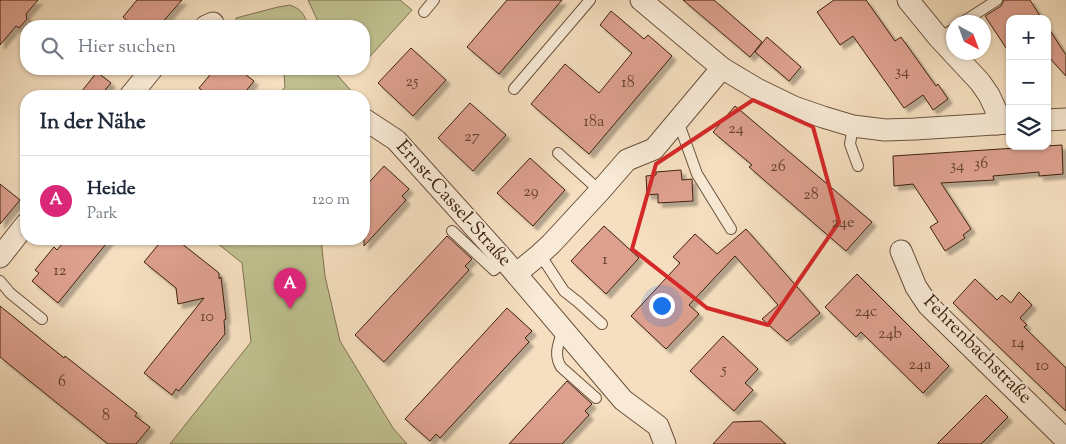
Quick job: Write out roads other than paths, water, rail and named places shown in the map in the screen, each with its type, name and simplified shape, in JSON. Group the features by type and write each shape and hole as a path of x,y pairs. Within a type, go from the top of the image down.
{"street":[{"path":"641,0 722,68 757,89 794,107 853,126 884,130 1003,123 989,95 965,60"},
{"path":"908,0 946,33"},
{"path":"678,120 722,68"},
{"path":"135,90 147,75"},
{"path":"1051,120 1066,119"},
{"name":"Ernst-Cassel-Straße","path":"510,268 540,255 627,160 654,149 678,120"},
{"name":"Ernst-Cassel-Straße","path":"370,123 396,140 510,268 622,400 658,426 665,444"},
{"path":"0,257 20,232"},
{"name":"Fehrenbachstraße","path":"901,252 916,287 928,305 1066,440"}],"lane":[{"path":"424,12 434,0"},
{"path":"514,89 590,0"},
{"path":"974,15 997,0"},
{"path":"678,120 697,174 731,229"},
{"path":"853,126 850,144 858,166"},
{"path":"558,153 600,191"},
{"path":"452,231 494,270 510,268"},
{"path":"540,255 564,291 602,324"},
{"path":"0,281 10,293 42,319"},
{"path":"563,329 556,354 558,361 561,367 596,398"}],"place":[{"name":"Heide","path":"290,309"}]}
